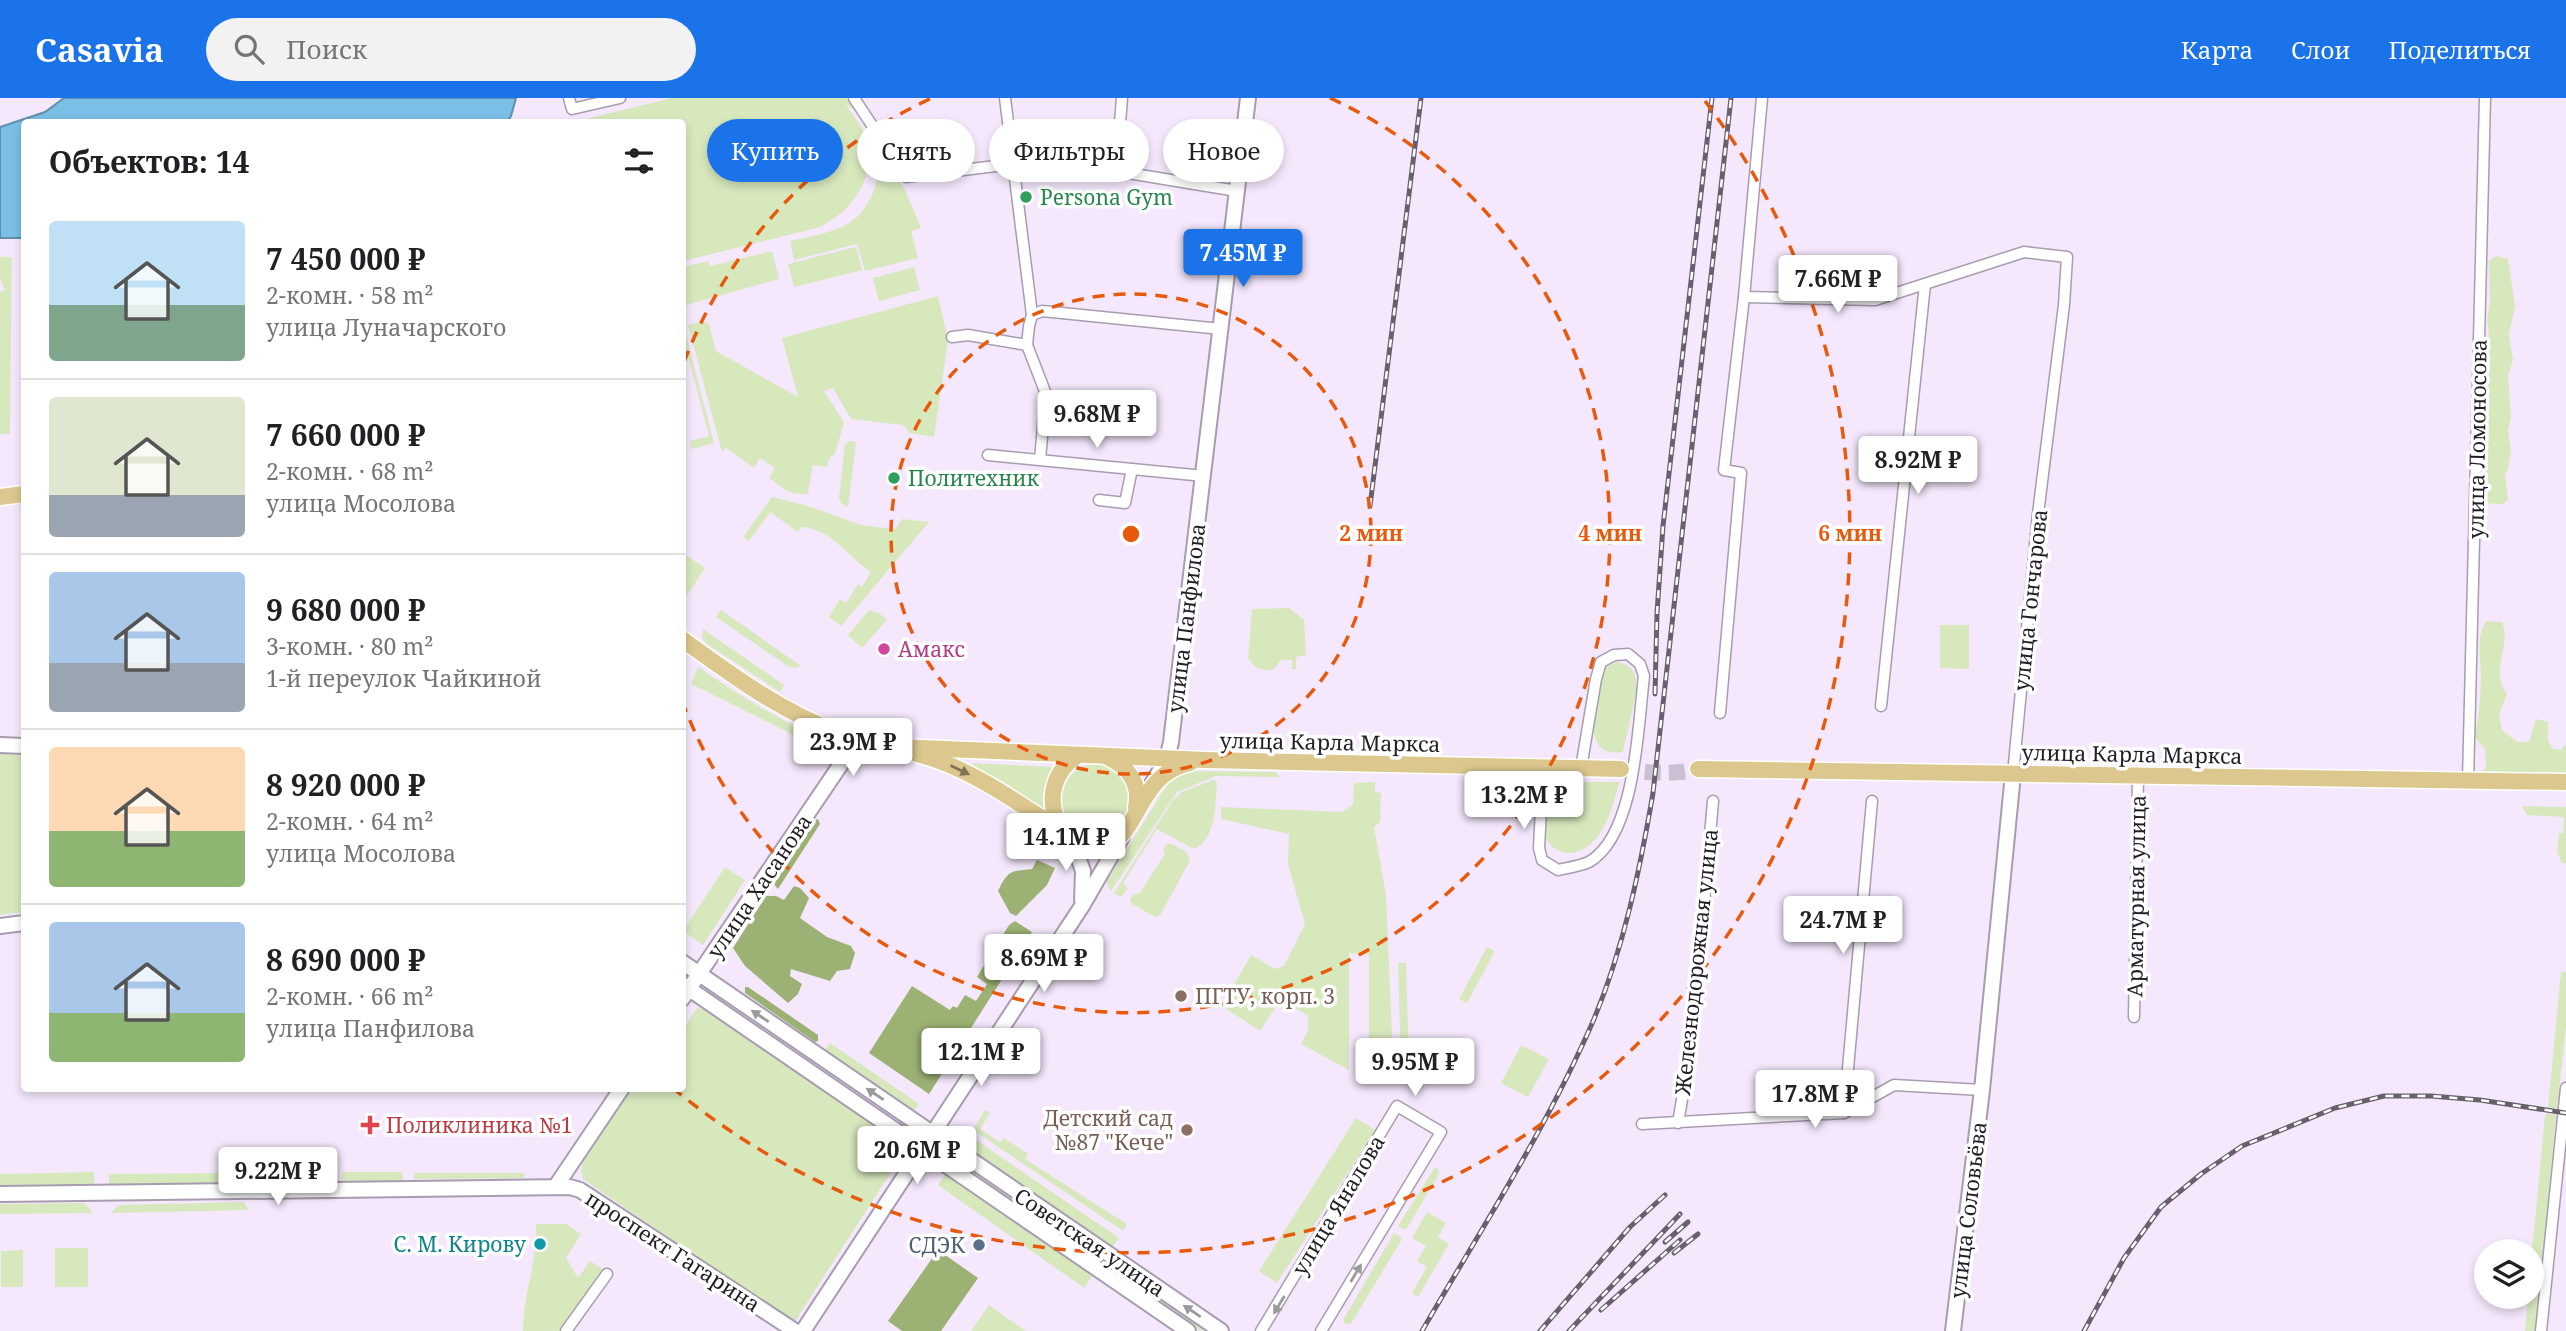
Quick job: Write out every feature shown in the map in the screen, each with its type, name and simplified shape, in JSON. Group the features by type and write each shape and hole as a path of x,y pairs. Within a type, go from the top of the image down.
{"main road":[{"path":"0,497 21,494"},
{"path":"686,642 781,707 858,739 896,747 955,767 1088,845 1108,844 1123,834 1150,788"},
{"path":"896,747 1106,757 1118,762 1133,780 1138,800 1135,813"},
{"path":"1068,835 1055,817 1052,792 1063,768 1077,756"},
{"name":"улица Карла Маркса","path":"1106,757 1621,769"},
{"name":"улица Карла Маркса","path":"1150,788 1168,772 1181,765 1206,760"},
{"name":"улица Карла Маркса","path":"1698,769 2566,782"}],"street":[{"path":"569,98 572,110 620,98"},
{"path":"854,98 906,177 989,167"},
{"path":"1004,98 1007,119"},
{"path":"1120,119 1122,98"},
{"name":"улица Панфилова","path":"1167,759 1204,476 1248,98"},
{"path":"1720,713 1741,473 1724,470 1744,297 1762,98"},
{"name":"улица Ломоносова","path":"2468,780 2485,98"},
{"path":"1149,176 1237,191"},
{"path":"1014,182 1032,316 1027,345 1046,394 1040,459"},
{"name":"улица Гончарова","path":"1925,284 2024,252 2067,257 2064,305 2038,514 1982,1090"},
{"path":"1744,297 1875,300 1925,284 1881,706"},
{"path":"1032,316 1042,311 1221,329"},
{"path":"952,337 968,335 1027,345"},
{"path":"988,455 1204,476"},
{"path":"1099,500 1125,503 1132,469"},
{"path":"1543,767 1539,848 1542,860 1558,870 1588,862 1603,850 1622,818 1629,796 1644,676 1640,664 1628,654 1614,655 1601,662 1581,768"},
{"name":"улица Хасанова","path":"686,989 699,974 858,739"},
{"path":"0,745 21,746"},
{"path":"1150,788 1167,759"},
{"name":"Арматурная улица","path":"2134,1017 2138,775"},
{"name":"Железнодорожная улица","path":"1678,1123 1692,1041 1713,801"},
{"path":"1844,1113 1872,801"},
{"path":"803,1331 921,1147 1082,906 1123,834"},
{"path":"1068,835 1083,871 1082,906"},
{"path":"0,926 21,923"},
{"name":"Советская улица","path":"686,965 1221,1331"},
{"name":"Советская улица","path":"686,991 921,1147 1188,1331"},
{"path":"1642,1124 1844,1113 1894,1084 1982,1090"},
{"path":"2541,1331 2566,1087"},
{"name":"улица Соловьёва","path":"1953,1331 1982,1090"},
{"path":"556,1186 619,1092"},
{"name":"улица Яналова","path":"1261,1331 1397,1105 1441,1132 1321,1331"},
{"name":"проспект Гагарина","path":"0,1194 556,1186 580,1190 794,1331"},
{"path":"566,1331 607,1274"}],"green space":[{"path":"672,98 846,98 862,119 846,104 857,121 857,182 864,182 861,189 843,212 817,228 686,260 686,119 585,119"},
{"path":"876,182 901,182 921,228 911,231 918,258 865,271 857,244 794,260 790,241 827,232 853,220 869,201"},
{"path":"856,247 862,270 794,287 788,264"},
{"path":"772,251 779,279 686,305 686,266 708,261 710,266"},
{"path":"2496,256 2508,259 2515,306 2509,335 2513,360 2508,375 2511,417 2508,431 2511,450 2505,474 2508,499 2503,504 2481,503 2480,489 2485,478 2481,467 2484,442 2482,437 2487,420 2483,393 2487,386 2485,359 2489,330 2489,261"},
{"path":"0,257 12,257 10,434 0,434 0,292 5,290 0,278"},
{"path":"914,267 920,290 879,301 873,278"},
{"path":"938,296 948,340 934,437 910,433 903,425 851,419 833,388 824,391 844,422 835,454 829,458 827,467 813,465 808,493 792,493 778,485 769,478 775,468 760,458 754,468 726,448 722,452 688,325 702,321 709,324 716,351 798,397 782,338"},
{"path":"686,335 714,443 692,449 690,441 709,436 686,349"},
{"path":"849,441 856,442 848,507 841,503 839,497 845,445"},
{"path":"772,497 808,506 861,525 895,529 902,519 929,522 841,626 829,617 840,599 846,603 858,584 862,587 871,572 831,538 802,527 798,532 770,512 749,541 743,537"},
{"path":"686,555 705,568 686,597"},
{"path":"1289,608 1304,620 1306,655 1296,657 1296,669 1292,669 1292,660 1281,660 1273,670 1255,667 1248,658 1252,609"},
{"path":"721,610 801,666 789,667 716,617"},
{"path":"869,610 887,620 862,648 848,635"},
{"path":"2486,621 2502,622 2504,631 2500,675 2507,694 2499,715 2502,730 2517,742 2529,742 2536,719 2548,722 2548,740 2553,749 2561,750 2566,744 2566,773 2478,774 2486,768 2485,749 2474,736 2480,697 2480,641"},
{"path":"1940,625 1969,625 1969,669 1940,668"},
{"path":"703,629 784,685 780,692 707,644 702,638"},
{"path":"1616,662 1629,667 1636,679 1636,686 1623,752 1609,752 1600,746 1595,737 1595,712 1602,674 1605,668"},
{"path":"698,667 762,708 833,744 830,753 691,684"},
{"path":"0,753 21,754 21,912 0,915"},
{"path":"970,763 1054,767 1044,787 1044,810"},
{"path":"1089,764 1103,764 1116,769 1126,779 1131,799 1126,819 1116,829 1103,834 1089,834 1076,829 1066,819 1061,806 1061,792 1066,779 1076,769"},
{"path":"1189,771 1276,772 1280,777 1216,776 1177,792 1111,891 1106,882 1169,782 1175,775"},
{"path":"1213,780 1217,782 1215,810 1211,829 1202,844 1194,849 1157,829 1123,883 1128,888 1121,897 1114,893 1173,800 1182,792"},
{"path":"1375,782 1375,792 1381,793 1380,822 1374,827 1386,895 1393,1059 1380,1059 1380,1070 1369,1070 1369,954 1349,953 1349,1070 1301,1044 1308,1031 1308,1016 1281,999 1260,1031 1225,1008 1225,1000 1251,955 1275,969 1284,966 1305,924 1288,864 1289,834 1221,819 1221,807 1341,812 1353,805 1354,783"},
{"path":"1570,782 1620,782 1600,833 1588,846 1575,852 1564,852 1554,848 1546,839 1542,828 1543,814 1552,797"},
{"path":"2522,806 2566,807 2566,863 2562,863 2557,852 2559,833 2563,833 2564,817 2527,815"},
{"path":"818,819 820,824 778,889 774,884 813,821"},
{"path":"1166,844 1172,844 1187,852 1190,861 1160,915 1155,917 1132,904 1130,899 1134,894 1139,894 1165,854 1163,850"},
{"path":"1037,860 1055,868 1047,885 1016,916 1010,913 998,891 1010,873 1032,869"},
{"path":"725,867 745,880 703,945 686,933 686,926"},
{"path":"794,886 800,888 809,898 800,918 827,937 851,946 855,953 850,969 837,971 830,981 791,969 790,976 802,984 798,994 788,1003 745,966 733,948 766,896 776,896 784,900"},
{"path":"1015,921 1032,932 929,1094 869,1053 912,986 950,1010 953,1006 957,1008 965,995 976,1001 987,984 977,977 1009,925"},
{"path":"1487,947 1495,951 1467,1003 1459,999"},
{"path":"1398,963 1406,963 1409,1065 1401,1065"},
{"path":"2561,972 2566,972 2566,1027 2557,1108 2548,1108"},
{"path":"745,987 818,1035 818,1041 815,1042 745,993"},
{"path":"697,1008 707,1009 896,1138 898,1142 899,1152 895,1166 794,1323 583,1179 583,1156 627,1092 686,1092 686,1024"},
{"path":"830,1043 919,1104 913,1112 824,1051"},
{"path":"1521,1045 1549,1059 1528,1097 1501,1083"},
{"path":"985,1110 990,1113 980,1129 1000,1142 1004,1138 1028,1154 1025,1159 1127,1224 1123,1231 973,1130"},
{"path":"2547,1113 2556,1115 2544,1245 2544,1239 2533,1239"},
{"path":"1356,1118 1375,1130 1277,1283 1259,1271"},
{"path":"969,1135 1119,1238 1110,1250 961,1147"},
{"path":"957,1158 1204,1329 1200,1331 955,1161"},
{"path":"1435,1167 1439,1174 1406,1230 1398,1226"},
{"path":"94,1172 94,1187 0,1189 0,1174"},
{"path":"332,1172 332,1186 109,1188 109,1174"},
{"path":"342,1172 402,1172 403,1182 342,1182"},
{"path":"947,1172 1093,1275 1084,1288 938,1185"},
{"path":"414,1173 525,1173 524,1178 414,1179"},
{"path":"244,1202 249,1210 111,1213 118,1205"},
{"path":"84,1203 93,1213 0,1214 0,1204"},
{"path":"1427,1212 1446,1223 1438,1237 1449,1244 1418,1297 1412,1293 1427,1267 1417,1261 1426,1246 1412,1238"},
{"path":"536,1224 566,1224 581,1234 566,1258 578,1278 590,1261 603,1269 563,1331 523,1331 525,1303 535,1251"},
{"path":"1394,1233 1401,1237 1401,1241 1352,1322 1345,1324 1343,1320"},
{"path":"55,1248 88,1248 88,1287 55,1287"},
{"path":"23,1250 23,1287 1,1287 1,1251"},
{"path":"938,1250 978,1278 941,1331 902,1331 888,1321"},
{"path":"989,1305 1026,1331 971,1331"},
{"path":"2527,1309 2538,1309 2536,1331 2525,1331"}],"water":[{"path":"64,98 516,98 509,119 24,119 45,112"},
{"path":"21,120 21,238 0,238 0,127"}],"tunnel":[{"path":"1621,769 1660,773 1698,769"}],"railway":[{"path":"1370,506 1421,98"},
{"path":"1655,694 1663,526 1712,98"},
{"path":"1422,1331 1512,1178 1576,1060 1605,992 1630,908 1653,793 1731,98"},
{"path":"2084,1331 2124,1258 2161,1207 2201,1174 2242,1146 2335,1108 2384,1096 2480,1100 2566,1113"},
{"path":"1540,1331 1630,1227 1665,1195"},
{"path":"1569,1331 1680,1214"},
{"path":"1665,1242 1688,1222"},
{"path":"1674,1253 1698,1234"},
{"path":"1601,1310 1680,1240"}],"place":[{"name":"Persona Gym","path":"1026,197"},
{"name":"Политехник","path":"894,478"},
{"name":"Амакс","path":"884,649"},
{"name":"ПГТУ, корп. 3","path":"1181,996"},
{"name":"Поликлиника №1","path":"370,1125"},
{"name":"Детский сад №87 \"Кече\"","path":"1187,1130"},
{"name":"С. М. Кирову","path":"540,1244"},
{"name":"СДЭК","path":"979,1245"}]}
